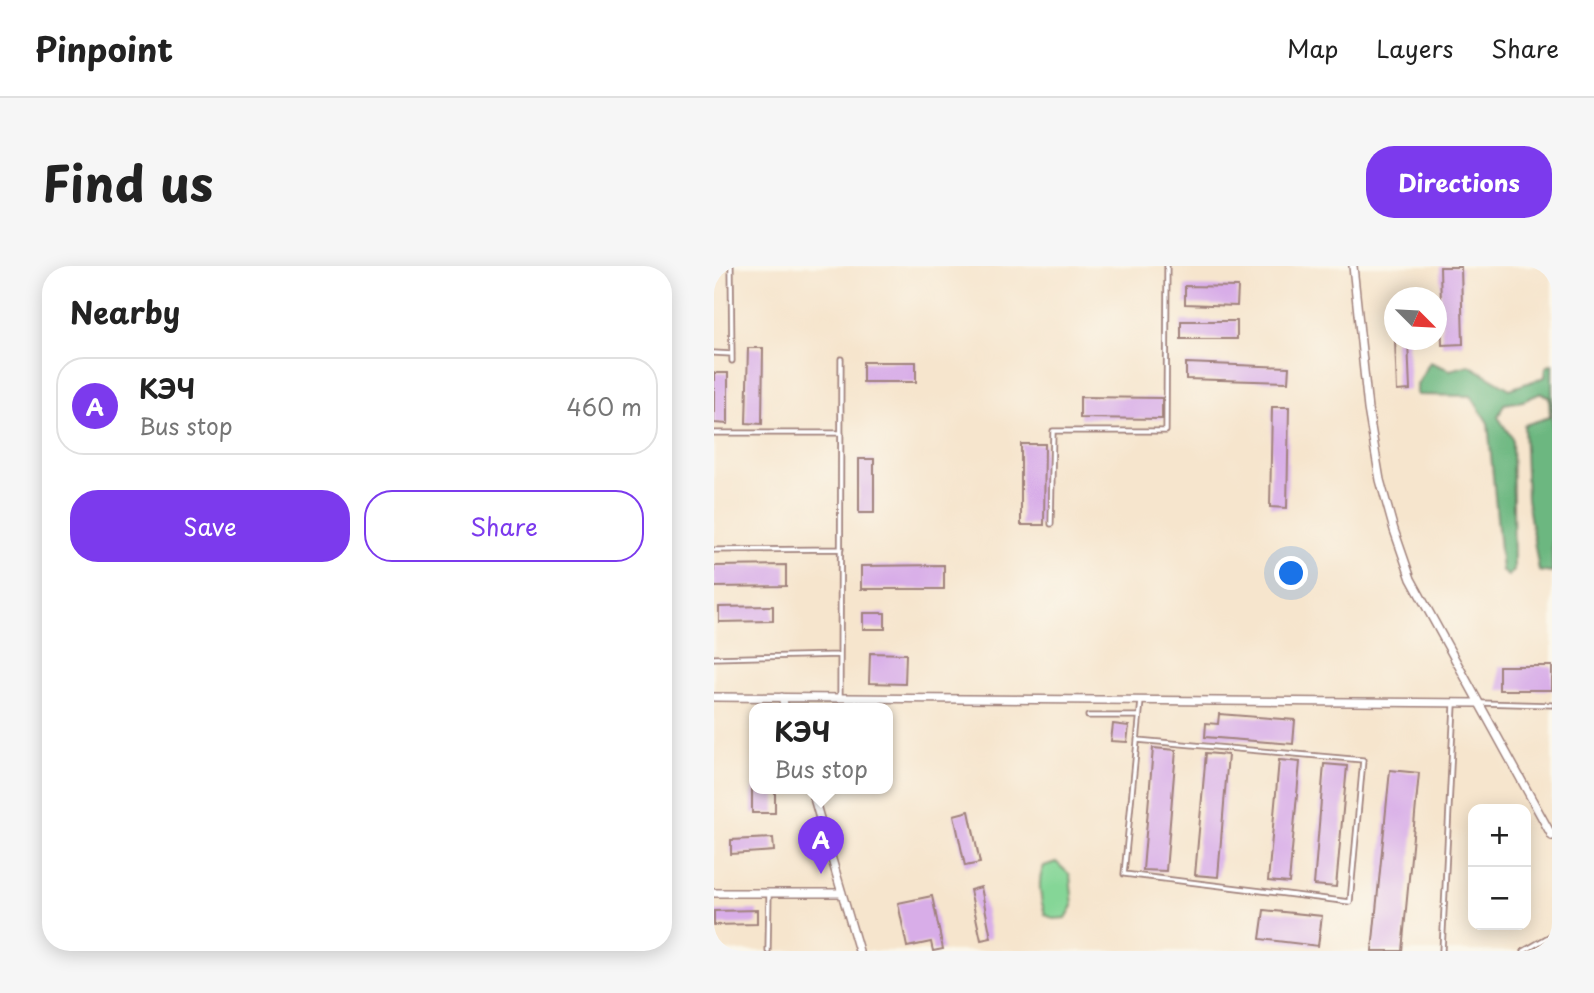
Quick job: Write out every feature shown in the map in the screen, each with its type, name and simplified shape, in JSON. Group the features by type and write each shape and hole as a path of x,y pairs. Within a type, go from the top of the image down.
{"street":[{"path":"1353,266 1368,409 1380,480 1411,579 1476,703 1552,836"},
{"path":"714,697 1476,703"},
{"path":"782,697 784,703"},
{"path":"813,794 859,951"},
{"path":"714,893 842,893"}],"lane":[{"path":"731,266 732,361"},
{"path":"1051,524 1054,431 1167,431 1167,266"},
{"path":"714,353 732,354"},
{"path":"840,698 841,359"},
{"path":"714,433 841,433"},
{"path":"714,550 841,549"},
{"path":"714,658 840,655"},
{"path":"1137,740 1363,760 1350,902 1124,874 1139,716 1141,700"},
{"path":"1442,951 1454,703"},
{"path":"1476,703 1552,705"},
{"path":"1088,716 1139,716"},
{"path":"768,951 769,893"},
{"path":"1524,951 1552,935"}],"green space":[{"path":"1430,362 1450,370 1469,365 1510,389 1545,377 1546,367 1552,364 1552,573 1539,571 1527,499 1524,425 1550,417 1549,397 1541,393 1523,401 1504,404 1498,417 1512,438 1514,571 1508,576 1502,571 1488,423 1471,396 1417,395 1417,385"},
{"path":"1056,862 1070,875 1073,906 1066,918 1053,919 1045,914 1040,884 1044,866"}],"building":[{"path":"1440,267 1461,267 1463,344 1447,345 1447,287 1441,287"},
{"path":"1185,286 1238,287 1237,306 1185,304"},
{"path":"1181,321 1237,321 1237,339 1181,339"},
{"path":"748,348 763,348 762,424 746,423"},
{"path":"1395,350 1408,350 1410,390 1397,391"},
{"path":"863,362 916,362 916,382 863,382"},
{"path":"1186,363 1289,367 1288,382 1186,379"},
{"path":"714,373 728,373 728,424 714,423"},
{"path":"1080,397 1162,398 1162,419 1080,418"},
{"path":"1272,407 1289,407 1287,508 1270,507"},
{"path":"1021,444 1045,444 1044,525 1021,525"},
{"path":"859,459 874,459 874,513 859,513"},
{"path":"786,565 786,586 714,587 714,566"},
{"path":"944,565 944,589 861,589 861,566"},
{"path":"773,606 773,621 719,622 719,607"},
{"path":"863,613 885,613 885,629 863,629"},
{"path":"870,653 906,654 905,684 869,683"},
{"path":"1499,666 1552,666 1552,690 1499,690"},
{"path":"1219,714 1295,720 1293,744 1205,737 1206,723 1218,724"},
{"path":"1113,724 1129,726 1127,742 1111,741"},
{"path":"1153,748 1176,750 1166,871 1143,870"},
{"path":"1206,753 1228,755 1218,877 1195,875"},
{"path":"1279,760 1300,762 1289,883 1268,881"},
{"path":"1324,764 1347,766 1336,887 1314,885"},
{"path":"1390,770 1419,773 1402,951 1372,951"},
{"path":"752,794 775,794 775,813 752,813"},
{"path":"969,811 980,863 965,866 954,815"},
{"path":"773,838 774,851 731,854 731,840"},
{"path":"981,887 991,938 981,940 970,890"},
{"path":"932,896 943,949 933,951 931,942 907,947 898,903"},
{"path":"757,910 757,924 714,925 714,911"},
{"path":"1264,910 1322,916 1318,946 1260,939"}],"place":[{"name":"КЭЧ","path":"821,874"}]}
